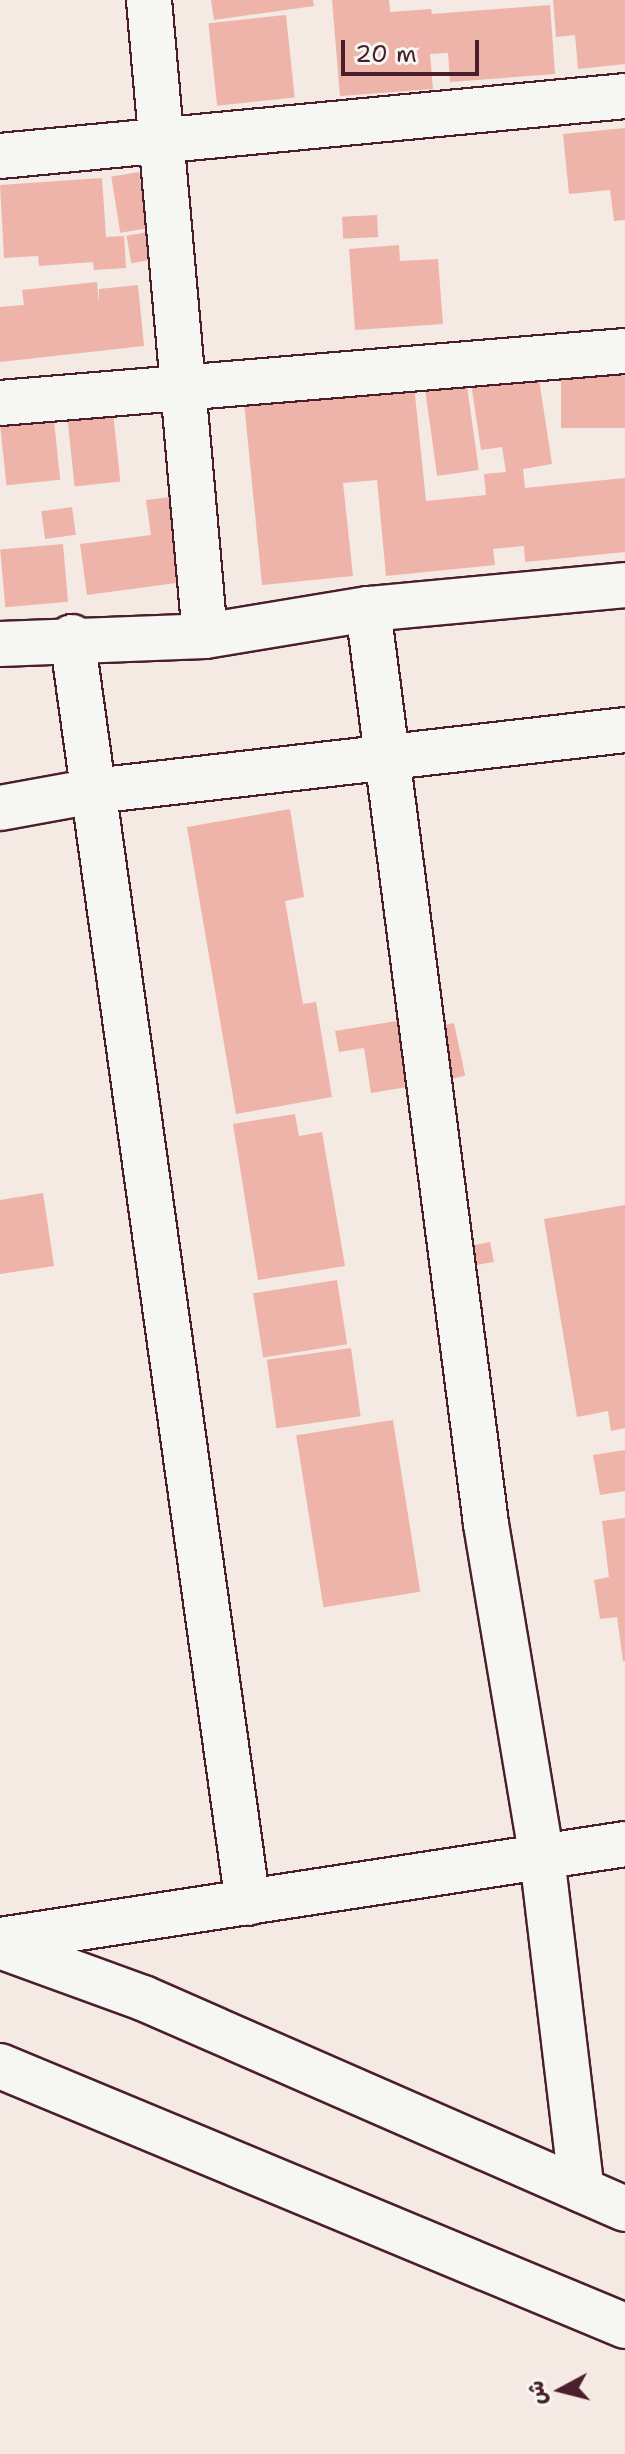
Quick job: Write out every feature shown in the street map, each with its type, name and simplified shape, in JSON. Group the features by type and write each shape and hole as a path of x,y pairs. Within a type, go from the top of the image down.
{"street":[{"path":"149,0 205,636"},
{"path":"0,156 625,96"},
{"path":"0,403 625,351"},
{"path":"0,644 72,637 205,636 368,609 625,585"},
{"path":"368,609 391,755 486,1524 542,1857 582,2190"},
{"path":"72,637 248,1903"},
{"path":"0,808 94,791 625,730"},
{"path":"0,1943 625,1844"},
{"path":"0,1943 143,1998 625,2209"},
{"path":"0,2066 625,2326"}],"building":[{"path":"211,0 313,0 314,6 214,20"},
{"path":"332,0 389,0 390,12 431,9 432,14 550,5 555,74 450,82 448,53 430,54 433,89 340,96"},
{"path":"553,0 625,0 625,64 578,69 575,35 556,37"},
{"path":"286,15 295,98 217,106 208,23"},
{"path":"625,128 625,220 614,221 610,190 569,194 563,134"},
{"path":"139,172 148,228 120,233 111,176"},
{"path":"102,178 106,237 124,236 126,268 94,270 93,262 39,266 38,256 4,258 0,185"},
{"path":"377,215 378,237 343,239 342,217"},
{"path":"159,230 164,258 131,263 127,236"},
{"path":"399,245 400,261 438,259 443,324 355,330 349,249"},
{"path":"97,282 99,304 99,289 138,285 144,346 0,362 0,307 24,305 22,290"},
{"path":"561,368 625,368 625,428 561,428"},
{"path":"538,373 552,464 523,469 525,488 625,478 625,552 525,562 524,546 493,549 495,565 386,576 377,480 343,483 353,576 262,585 244,402 414,385 426,501 486,495 484,474 506,472 502,447 481,450 471,383"},
{"path":"466,379 479,470 437,476 424,385"},
{"path":"113,412 120,482 75,486 67,417"},
{"path":"54,421 60,480 6,485 0,427"},
{"path":"179,496 191,581 87,595 80,544 151,535 146,500"},
{"path":"72,507 76,535 45,539 41,511"},
{"path":"63,544 68,602 5,607 0,549"},
{"path":"290,809 304,897 285,901 303,1004 316,1002 332,1097 236,1114 187,827"},
{"path":"421,1017 431,1083 371,1093 364,1048 339,1052 335,1031"},
{"path":"454,1023 465,1076 435,1082 424,1029"},
{"path":"295,1114 299,1136 322,1132 345,1266 258,1280 233,1124"},
{"path":"43,1193 54,1266 0,1274 0,1200"},
{"path":"625,1205 625,1428 611,1431 608,1411 577,1417 544,1219"},
{"path":"490,1242 494,1262 445,1271 441,1252"},
{"path":"337,1280 347,1344 263,1357 253,1293"},
{"path":"351,1348 361,1416 276,1428 267,1360"},
{"path":"393,1420 420,1592 323,1607 296,1435"},
{"path":"625,1450 625,1491 600,1495 593,1455"},
{"path":"625,1518 623,1661 617,1617 600,1619 594,1580 609,1577 602,1521"}]}
